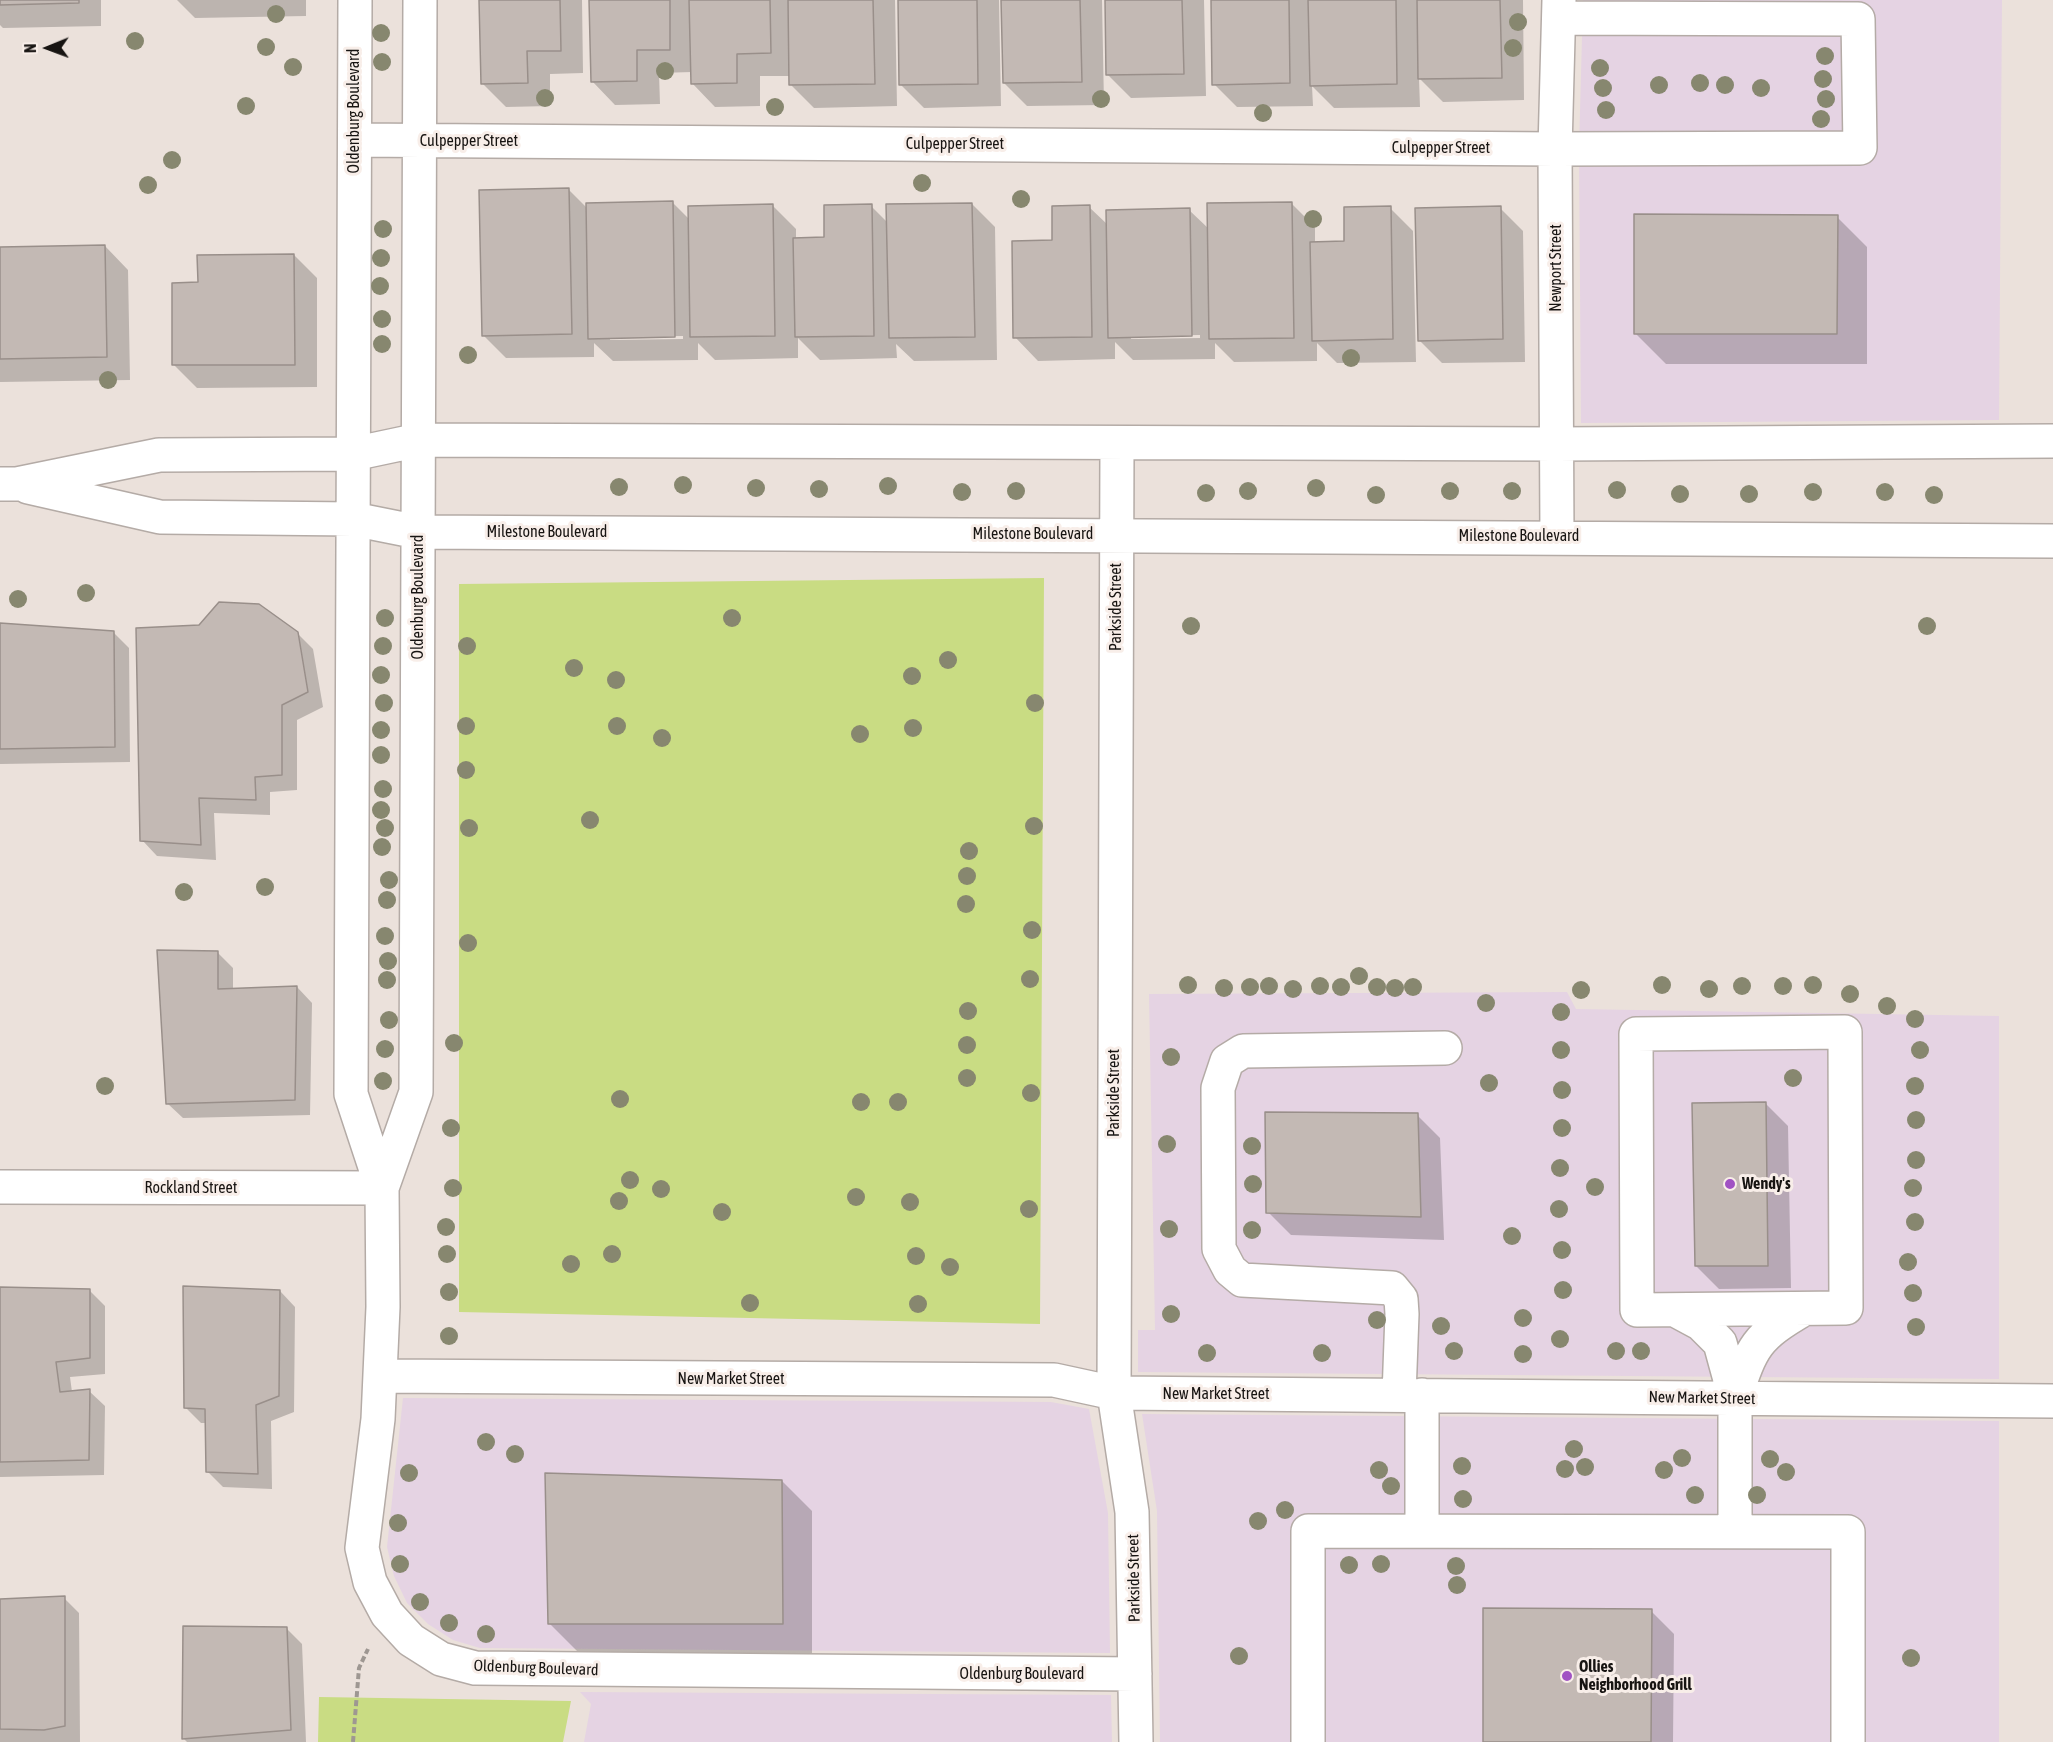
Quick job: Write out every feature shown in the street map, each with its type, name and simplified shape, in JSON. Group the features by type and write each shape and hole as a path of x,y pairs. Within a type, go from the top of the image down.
{"street":[{"name":"Oldenburg Boulevard","path":"355,0 351,1094 382,1188 383,1307 378,1419 362,1548 370,1582 387,1614 411,1640 441,1659 475,1668 1135,1674"},
{"name":"Oldenburg Boulevard","path":"382,1188 416,1092 420,0"},
{"name":"Culpepper Street","path":"355,140 1555,149 1860,148 1858,19 1559,9"},
{"name":"Newport Street","path":"1557,536 1555,149 1559,9"},
{"name":"Milestone Boulevard","path":"9,484 159,455 353,454 418,440 1557,444 2053,441"},
{"name":"Parkside Street","path":"1117,443 1113,1393 1132,1512 1136,1742"},
{"name":"Milestone Boulevard","path":"9,484 160,517 353,519 418,532 1557,536 1889,542 2053,541"},
{"path":"1845,1032 1846,1308 1804,1309 1637,1310 1636,1034 1845,1032"},
{"path":"1422,1531 1401,1299 1392,1288 1242,1280 1230,1270 1219,1249 1218,1088 1227,1061 1243,1051 1445,1048"},
{"name":"Rockland Street","path":"0,1187 382,1188"},
{"path":"1735,1398 1750,1354 1773,1327 1804,1309"},
{"path":"1675,1310 1701,1324 1720,1343 1735,1398 1735,1532"},
{"name":"New Market Street","path":"380,1376 1054,1380 1113,1393 2053,1401"},
{"path":"1308,1742 1308,1531 1848,1532 1848,1742"}],"path":[{"path":"353,1742 359,1668 387,1614"}],"shaded area":[{"path":"1583,0 2002,0 1999,420 1581,423 1579,149"},
{"path":"1567,992 1576,1009 1999,1016 1999,1379 1138,1372 1138,1330 1155,1330 1149,994"},
{"path":"403,1398 1051,1402 1089,1409 1108,1513 1110,1653 480,1648 453,1640 428,1624 407,1603 394,1576 387,1547"},
{"path":"1142,1414 1999,1421 1999,1742 1160,1742 1157,1511"},
{"path":"580,1692 1111,1695 1112,1742 584,1742 591,1704"}],"green space":[{"path":"1044,578 1040,1324 459,1312 459,584"},
{"path":"319,1697 571,1701 563,1742 318,1742"}],"building":[{"path":"0,0 79,0 79,3 0,5"},
{"path":"479,0 560,0 561,51 527,51 528,83 481,84"},
{"path":"589,0 670,0 670,50 637,50 637,81 591,82"},
{"path":"689,0 770,0 771,53 737,54 737,83 691,84"},
{"path":"788,0 873,0 875,84 789,85"},
{"path":"898,0 977,0 978,84 899,85"},
{"path":"1001,0 1080,0 1082,82 1003,83"},
{"path":"1105,0 1182,0 1184,74 1106,75"},
{"path":"1211,0 1289,0 1290,83 1212,85"},
{"path":"1308,0 1396,0 1397,84 1310,86"},
{"path":"1417,0 1500,0 1502,78 1418,79"},
{"path":"569,188 572,334 482,336 479,190"},
{"path":"673,201 675,337 588,339 586,203"},
{"path":"1292,202 1294,338 1209,339 1207,203"},
{"path":"972,203 975,337 889,338 886,204"},
{"path":"773,204 775,336 690,337 688,206"},
{"path":"872,204 874,336 795,337 793,238 824,237 824,205"},
{"path":"1090,205 1092,337 1013,338 1012,241 1052,240 1052,206"},
{"path":"1391,206 1393,339 1312,341 1310,242 1344,241 1344,207"},
{"path":"1501,206 1503,339 1418,341 1415,208"},
{"path":"1190,208 1192,336 1108,338 1106,210"},
{"path":"1634,214 1838,215 1837,334 1634,334"},
{"path":"105,245 107,357 0,359 0,247"},
{"path":"294,254 295,365 172,365 172,283 198,282 197,255"},
{"path":"219,602 259,604 298,632 308,692 282,705 282,775 255,777 256,800 199,798 201,845 140,841 136,628 199,625"},
{"path":"0,623 114,631 115,747 0,749"},
{"path":"157,950 218,951 218,989 297,986 295,1100 166,1104"},
{"name":"Wendy's","path":"1766,1102 1768,1266 1695,1266 1692,1103"},
{"path":"1265,1112 1418,1113 1421,1217 1266,1213"},
{"path":"183,1286 280,1290 279,1396 256,1405 258,1474 206,1472 205,1409 184,1408"},
{"path":"0,1287 90,1289 90,1358 56,1362 60,1392 90,1389 89,1460 0,1462"},
{"path":"545,1473 782,1480 783,1624 548,1624"},
{"path":"65,1596 65,1726 44,1730 0,1729 0,1599"},
{"name":"Ollies Neighborhood Grill","path":"1483,1608 1652,1609 1651,1742 1483,1742"},
{"path":"183,1626 287,1627 291,1730 182,1739"}],"place":[{"name":"Wendy's","path":"1730,1184"},
{"name":"Ollies Neighborhood Grill","path":"1567,1676"}]}
